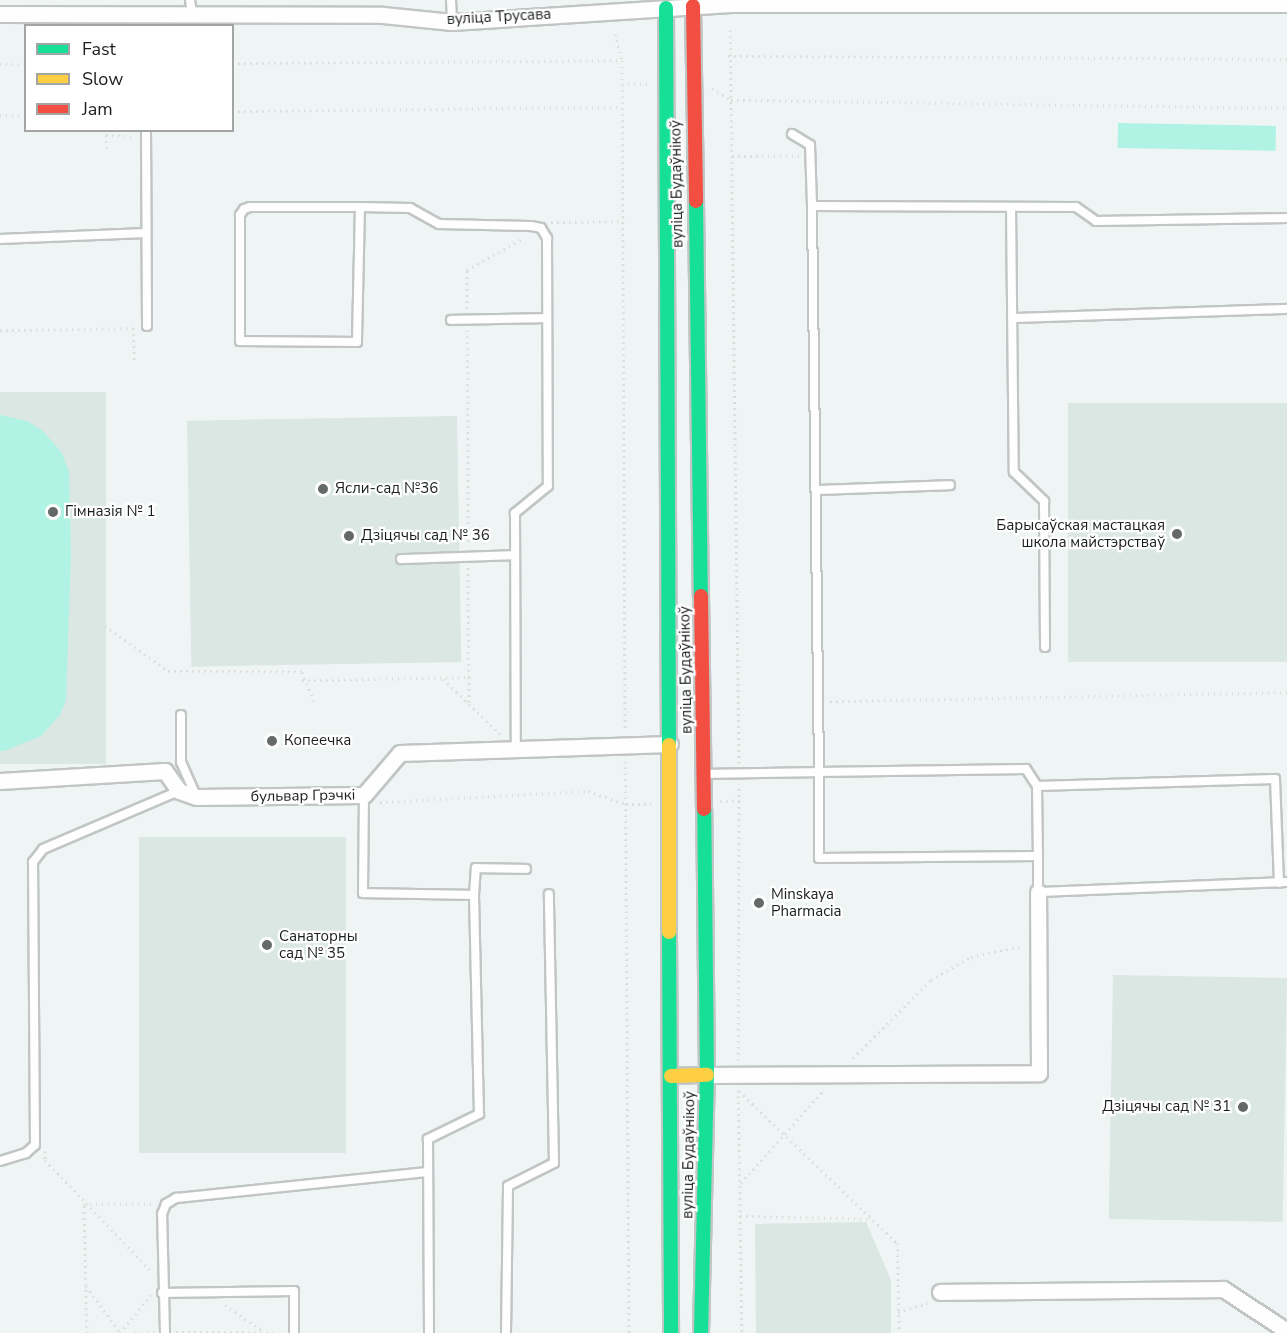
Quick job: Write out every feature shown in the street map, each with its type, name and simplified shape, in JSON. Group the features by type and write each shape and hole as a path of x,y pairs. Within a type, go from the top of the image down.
{"street":[{"name":"вуліца Трусава","path":"0,14 145,21 191,7 383,15 452,22 693,6 1287,4"},
{"name":"вуліца Будаўнікоў","path":"693,6 700,590 705,774 707,1075 701,1333"},
{"name":"вуліца Будаўнікоў","path":"666,8 671,1333"},
{"path":"667,590 700,590"},
{"name":"бульвар Грэчкі","path":"0,781 165,771 179,791 196,797 364,799 400,753 670,744"},
{"path":"671,1076 707,1075 738,1082 834,1074 1039,1073 1038,892"},
{"path":"940,1292 1222,1288 1287,1331"}],"lane":[{"path":"452,0 452,22"},
{"path":"146,132 147,326"},
{"path":"792,134 810,145 819,858 1038,856"},
{"path":"812,206 1076,207 1096,221 1287,218"},
{"path":"360,207 357,342 240,341 239,226 244,209 360,207 410,208 439,224 541,228 547,238 548,486 515,513 516,750"},
{"path":"1011,207 1014,472 1044,501 1045,647"},
{"path":"0,239 146,233"},
{"path":"1012,318 1287,309"},
{"path":"452,320 546,318"},
{"path":"816,490 950,485"},
{"path":"401,559 514,555"},
{"path":"181,715 181,762 196,797"},
{"path":"705,774 1026,769 1037,786 1038,892 1283,882 1275,779 1037,786"},
{"path":"0,1161 26,1154 35,1145 33,862 43,849 179,791"},
{"path":"364,799 363,893 474,895"},
{"path":"429,1333 428,1139 479,1114 474,895 476,868 526,869"},
{"path":"506,1333 508,1186 554,1163 549,894"},
{"path":"165,1333 162,1293 162,1214 166,1204 176,1198 428,1172"},
{"path":"162,1293 294,1290 294,1333"}],"path":[{"path":"730,30 728,56 732,156 739,774 738,1082 742,1333"},
{"path":"615,34 622,60 629,1333"},
{"path":"728,56 1287,59"},
{"path":"234,63 622,60"},
{"path":"0,64 24,64"},
{"path":"622,84 647,84"},
{"path":"708,85 731,100 1287,108"},
{"path":"234,111 622,107"},
{"path":"0,115 24,115"},
{"path":"107,148 106,135 134,135"},
{"path":"732,156 801,156 801,168"},
{"path":"469,704 467,270 541,228 542,222 623,221"},
{"path":"0,330 133,328 134,362"},
{"path":"105,626 168,671 302,672 302,680 315,705"},
{"path":"302,680 469,677"},
{"path":"442,678 502,736"},
{"path":"816,702 1287,692"},
{"path":"364,799 588,791 626,804 651,804"},
{"path":"716,801 739,800"},
{"path":"740,1184 830,1083 834,1074 871,1043 931,980 971,957 1038,943"},
{"path":"738,1082 785,1135 897,1242 899,1333"},
{"path":"35,1145 84,1204 162,1282 120,1333 86,1286"},
{"path":"45,1147 45,1159"},
{"path":"84,1204 166,1204"},
{"path":"84,1204 87,1333"},
{"path":"740,1216 872,1219"},
{"path":"206,1292 266,1333"},
{"path":"135,1333 273,1333"}],"shaded area":[{"name":"Гімназія № 1","path":"0,392 106,392 106,764 0,764"},
{"name":"Барысаўская мастацкая школа майстэрстваў","path":"1068,403 1287,403 1287,662 1068,662"},
{"name":"Ясли-сад №36","path":"457,416 461,662 191,667 187,421"},
{"path":"139,837 346,837 346,1153 139,1153"},
{"path":"1113,975 1287,978 1283,1222 1109,1219"},
{"path":"866,1222 891,1280 891,1333 756,1333 755,1224"}],"green space":[{"path":"1118,123 1276,126 1276,151 1118,148"},
{"path":"0,415 27,421 43,431 62,453 69,472 71,554 66,700 60,715 41,736 4,751 0,751"}],"traffic: fast":[{"path":"666,8 669,745"},
{"path":"696,201 701,596"},
{"path":"701,1333 707,1075 704,809"},
{"path":"669,932 671,1333"}],"traffic: slow":[{"path":"669,745 669,932"},
{"path":"671,1076 707,1075"}],"traffic: jam":[{"path":"693,6 696,201"},
{"path":"701,596 704,809"}],"place":[{"name":"Ясли-сад №36","path":"323,489"},
{"name":"Гімназія № 1","path":"53,512"},
{"name":"Барысаўская мастацкая школа майстэрстваў","path":"1177,534"},
{"name":"Дзіцячы сад № 36","path":"349,536"},
{"name":"Копеечка","path":"272,741"},
{"name":"Minskaya Pharmacia","path":"759,903"},
{"name":"Санаторны сад № 35","path":"267,945"},
{"name":"Дзіцячы сад № 31","path":"1243,1107"}]}
